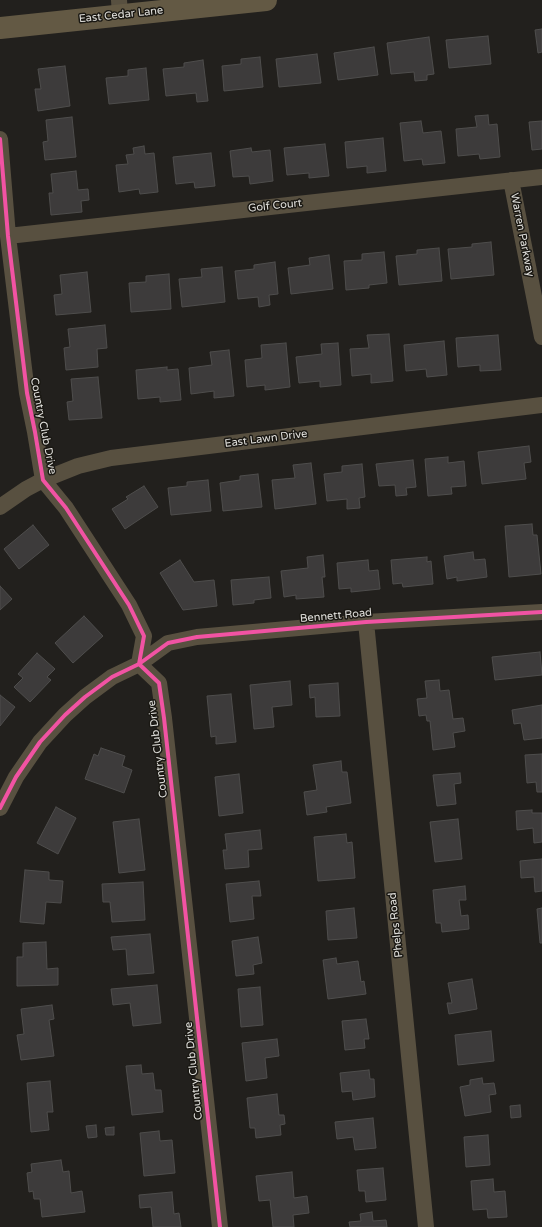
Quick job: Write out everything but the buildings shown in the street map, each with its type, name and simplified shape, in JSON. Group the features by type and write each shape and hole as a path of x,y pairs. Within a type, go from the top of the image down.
{"street":[{"name":"East Cedar Lane","path":"0,28 120,8 266,0"},
{"name":"Country Club Drive","path":"0,139 8,236 27,393 43,480 66,508 129,605 144,636 139,664 159,683 220,1227"},
{"name":"Golf Court","path":"8,236 542,177"},
{"name":"Warren Parkway","path":"511,180 542,337"},
{"name":"East Lawn Drive","path":"0,507 26,489 43,480 78,466 111,458 542,405"},
{"name":"Bennett Road","path":"0,808 20,771 40,742 65,715 85,697 112,677 139,664 168,644 197,637 366,622 542,612"},
{"name":"Phelps Road","path":"366,622 426,1227"}],"cycle path":[{"path":"0,139 8,236 27,393 43,480 66,508 129,605 144,636 139,664 159,683 220,1227"},
{"path":"0,808 16,777 40,742 65,715 85,697 112,677 139,664 168,643 197,637 366,622 542,612"}]}
